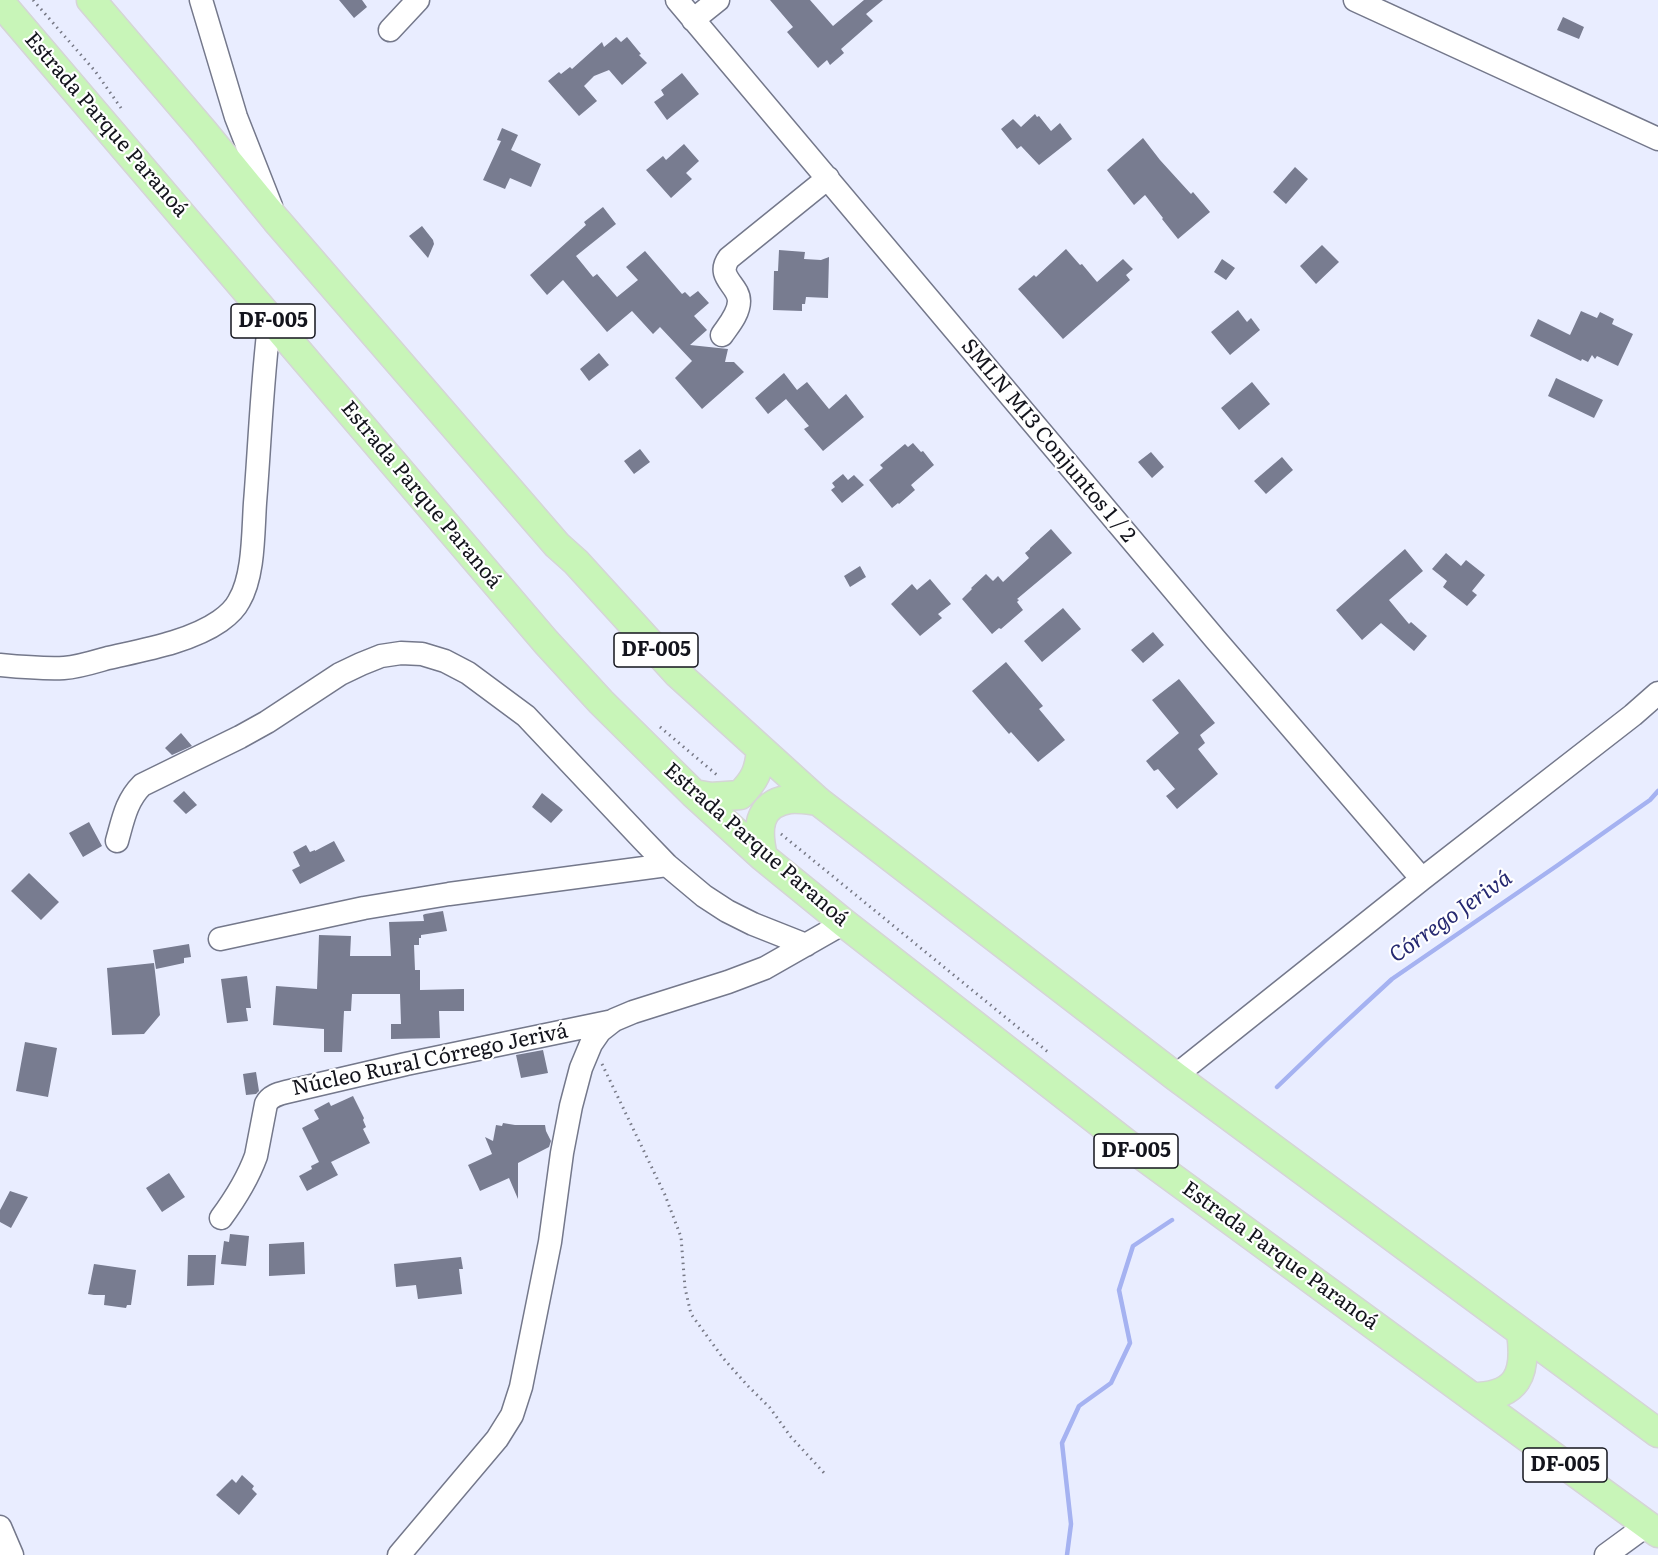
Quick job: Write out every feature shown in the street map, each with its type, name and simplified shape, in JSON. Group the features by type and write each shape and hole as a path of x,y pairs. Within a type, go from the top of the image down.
{"main road":[{"name":"DF-005","path":"91,0 276,220 557,545 576,562 678,674 760,750 818,801 1175,1076 1658,1432"},
{"name":"Estrada Parque Paranoá","path":"0,2 546,642 601,702 694,794 763,857 844,923 1136,1151 1652,1529"},
{"path":"694,794 711,797 740,795 753,782 760,765 760,750"},
{"path":"763,857 759,837 761,818 773,805 790,799 818,801"},
{"path":"1472,1397 1489,1397 1503,1393 1514,1384 1523,1364 1524,1349 1521,1332"}],"street":[{"path":"201,0 236,117 276,220"},
{"path":"390,30 418,0"},
{"name":"SMLN MI3 Conjuntos 1 / 2","path":"677,0 1216,640 1422,879"},
{"path":"693,20 718,0"},
{"path":"1355,0 1658,139"},
{"path":"204,132 236,117"},
{"path":"722,336 739,304 739,298 725,273 726,262 828,178"},
{"path":"0,665 65,668 144,650 206,629 220,621 239,602 248,576 251,556 263,375 270,317"},
{"path":"117,841 127,805 142,785 267,722 339,674 381,656 401,653 422,654 445,661 468,673 526,716 667,865 704,896 753,924 806,945"},
{"path":"1175,1076 1658,693"},
{"path":"220,939 364,908 667,865"},
{"path":"399,1555 497,1438 512,1415 521,1387 550,1242 571,1106 581,1068 591,1044 600,1031 614,1020 633,1012 765,968 844,923"},
{"name":"Núcleo Rural Córrego Jerivá","path":"221,1218 234,1201 253,1164 266,1104 274,1096 406,1064 614,1020"},
{"path":"0,1527 12,1555"},
{"path":"1606,1555 1652,1529"}],"path":[{"name":"Núcleo Rural Córrego Jerivá","path":"591,1044 675,1220 681,1237 691,1314 723,1358 770,1408 791,1437 826,1474"}],"building":[{"path":"339,0 362,0 367,7 354,18"},
{"path":"770,0 810,0 833,26 864,0 883,0 866,14 873,21 841,49 844,53 830,65 827,60 818,68 787,32 793,27"},
{"path":"1563,17 1584,27 1579,39 1557,30"},
{"path":"616,37 621,42 627,37 647,63 622,85 609,70 594,76 584,86 597,101 579,116 548,81 559,72 561,74 570,67 572,69 602,42 604,47"},
{"path":"682,73 699,94 667,120 654,102 664,95 661,90"},
{"path":"1035,114 1051,131 1060,123 1072,139 1039,165 1021,146 1017,149 1001,129 1013,119 1021,127"},
{"path":"502,128 518,135 511,150 541,164 531,187 510,178 505,189 483,180 501,141 497,140"},
{"path":"1143,138 1160,160 1210,212 1178,239 1145,195 1134,205 1107,170"},
{"path":"684,144 699,161 686,173 692,179 671,198 646,170 663,156 666,160"},
{"path":"1295,167 1308,179 1286,204 1273,192"},
{"path":"603,207 616,224 576,256 593,277 597,274 617,297 638,280 626,267 645,251 682,294 685,292 690,297 698,291 709,303 694,316 707,330 690,345 728,349 725,362 734,362 744,372 702,409 675,378 692,361 660,327 653,334 632,311 607,332 563,280 547,295 530,275 586,225 584,222"},
{"path":"422,226 434,244 428,258 409,236"},
{"path":"1322,245 1339,262 1316,284 1300,266"},
{"path":"1066,249 1097,282 1123,259 1133,269 1126,275 1130,280 1063,339 1018,289 1034,275 1036,277"},
{"path":"779,250 805,252 804,259 821,260 829,257 828,298 806,297 805,304 802,304 802,311 773,310 774,271 778,271"},
{"path":"1222,259 1235,268 1226,280 1214,272"},
{"path":"1238,310 1247,322 1251,318 1260,330 1230,355 1211,332"},
{"path":"1581,311 1597,318 1600,312 1614,319 1612,324 1633,334 1618,366 1597,356 1595,359 1592,355 1588,362 1582,359 1581,361 1530,336 1538,319 1570,335"},
{"path":"599,353 609,365 589,381 580,369"},
{"path":"784,373 797,390 807,382 829,409 846,394 864,417 823,451 804,429 809,426 786,399 768,414 755,398"},
{"path":"1556,378 1603,400 1594,418 1548,396"},
{"path":"1252,382 1270,404 1239,430 1221,408"},
{"path":"913,443 934,465 911,485 915,490 892,508 869,480 883,468 880,465 905,444 908,447"},
{"path":"640,449 650,462 634,474 624,461"},
{"path":"1151,452 1164,467 1152,478 1138,462"},
{"path":"1282,457 1293,470 1266,494 1254,481"},
{"path":"843,474 848,480 854,475 864,485 842,503 831,490 835,487 832,483"},
{"path":"1051,529 1072,553 1017,599 1023,610 992,634 962,599 986,574 993,581 998,576 1003,582 1029,558 1025,553"},
{"path":"1405,549 1423,571 1389,600 1409,624 1411,622 1427,636 1414,651 1381,623 1362,640 1336,610"},
{"path":"1446,553 1461,566 1466,560 1485,575 1472,591 1477,595 1467,606 1443,587 1447,581 1432,569"},
{"path":"860,566 866,577 850,587 844,576"},
{"path":"930,579 951,604 938,614 942,618 920,636 891,604 912,584 917,590"},
{"path":"1063,608 1081,629 1042,662 1024,641"},
{"path":"1153,632 1164,645 1143,663 1131,650"},
{"path":"1006,662 1043,706 1039,709 1065,740 1038,762 1011,732 1009,734 972,691"},
{"path":"1179,679 1215,723 1200,735 1205,743 1198,749 1218,774 1177,809 1166,796 1175,789 1158,769 1154,771 1146,761 1179,733 1152,700"},
{"path":"181,733 192,746 172,755 165,748"},
{"path":"184,791 197,805 186,814 173,801"},
{"path":"542,793 563,810 551,823 532,807"},
{"path":"89,822 102,846 83,857 69,833"},
{"path":"334,841 345,861 300,884 292,870 300,866 293,852 306,845 310,852 315,851"},
{"path":"29,873 59,902 41,920 11,891"},
{"path":"443,911 447,931 421,935 419,945 414,945 415,970 420,970 420,990 464,989 464,1011 439,1011 440,1038 391,1039 391,1024 401,1024 400,994 352,994 351,1011 344,1011 342,1052 324,1052 324,1029 273,1025 276,986 317,989 319,935 351,936 350,956 391,956 389,922 424,921 423,915"},
{"path":"189,944 191,957 184,958 184,963 156,969 153,950"},
{"path":"154,963 160,1015 144,1034 112,1035 107,968"},
{"path":"247,976 251,1008 246,1008 248,1021 227,1023 221,979"},
{"path":"25,1042 57,1048 48,1097 16,1091"},
{"path":"543,1050 548,1073 521,1078 516,1055"},
{"path":"256,1072 259,1091 256,1094 246,1095 243,1074"},
{"path":"353,1096 364,1118 366,1127 363,1129 370,1143 331,1162 338,1175 307,1191 299,1176 319,1162 302,1128 319,1119 314,1110 329,1102 331,1106"},
{"path":"503,1123 545,1125 551,1141 549,1147 518,1163 518,1199 509,1178 480,1191 468,1165 492,1154 485,1137 493,1141 496,1125 502,1126"},
{"path":"169,1173 185,1197 162,1212 146,1188"},
{"path":"10,1191 28,1197 11,1228 0,1222 0,1210"},
{"path":"230,1234 249,1236 246,1266 221,1264 224,1241 229,1242"},
{"path":"304,1242 305,1274 269,1276 269,1244"},
{"path":"188,1255 216,1255 214,1285 187,1286"},
{"path":"461,1257 463,1269 459,1269 462,1294 418,1299 416,1285 396,1287 394,1264"},
{"path":"94,1264 136,1270 131,1305 127,1305 126,1308 104,1305 105,1295 88,1294"},
{"path":"242,1475 254,1486 252,1489 257,1494 239,1515 216,1495 232,1479 236,1483"}],"waterway":[{"name":"Córrego Jerivá","path":"1277,1087 1392,979 1650,800 1658,791"},
{"name":"Córrego Jerivá","path":"1067,1555 1071,1524 1062,1443 1079,1406 1111,1383 1130,1343 1119,1290 1133,1246 1172,1220"}]}
